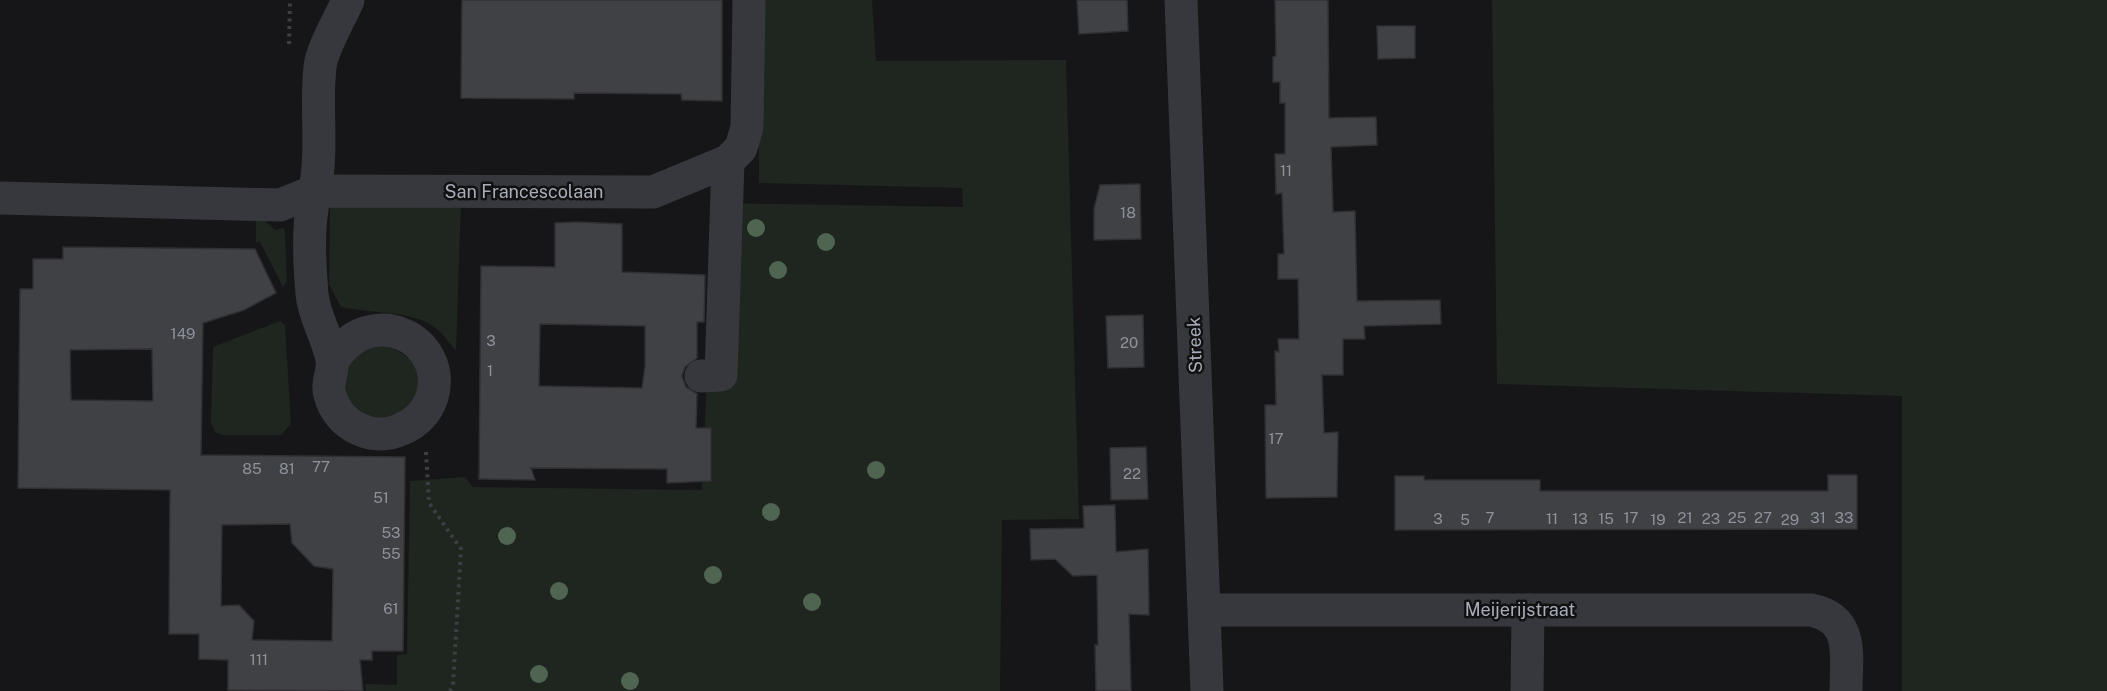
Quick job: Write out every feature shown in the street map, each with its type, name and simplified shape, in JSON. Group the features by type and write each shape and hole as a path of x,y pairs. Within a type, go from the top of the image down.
{"street":[{"path":"332,362 312,296 310,219 318,166 320,65 348,0"},
{"path":"701,376 721,375 728,161 741,148 747,127 749,0"},
{"name":"Streek","path":"1181,0 1207,691"},
{"name":"San Francescolaan","path":"0,198 280,205 315,191 653,192 728,161"},
{"path":"370,330 388,330 405,335 420,346 429,361 434,378 432,396 424,412 411,425 395,433 377,434 361,431 341,416 329,394 328,378 332,362 341,347 354,336 370,330"},
{"name":"Meijerijstraat","path":"1205,610 1803,609 1819,611 1834,618 1840,626 1846,645 1846,691"},
{"path":"1527,691 1528,610"}],"path":[{"path":"424,412 429,503 460,549 453,685 450,691"}],"shaded area":[{"path":"759,0 872,0 876,61 1066,60 1079,519 1002,520 1000,691 366,691 365,684 397,685 397,655 407,654 410,481 465,477 473,487 702,490 714,203 963,207 962,188 759,183"},
{"path":"1492,0 2107,0 2107,691 1902,691 1902,396 1497,384"},
{"path":"330,201 461,201 456,351 429,323 405,316 341,307 329,284"},
{"path":"269,216 266,222 275,230 284,228 285,233 287,281 283,287 260,242 256,242 256,218"},
{"path":"280,321 285,325 291,424 281,435 222,435 215,432 211,423 213,347"},
{"path":"386,343 416,363 420,390 412,405 401,415 374,420 362,415 352,406 345,394 344,374 352,356"}],"building":[{"path":"462,0 722,0 722,101 682,100 681,94 574,93 574,99 461,98"},
{"path":"1077,0 1127,0 1128,31 1079,34"},
{"path":"1275,0 1328,0 1329,118 1376,117 1377,145 1331,147 1333,212 1355,211 1357,301 1440,300 1441,324 1364,326 1365,339 1343,339 1343,375 1322,375 1324,433 1338,432 1337,497 1266,498 1265,405 1276,405 1275,351 1279,352 1278,339 1299,339 1298,279 1278,279 1278,254 1284,254 1282,193 1276,194 1275,154 1285,154 1285,103 1280,103 1280,82 1273,82 1273,57 1276,56"},
{"path":"1377,26 1415,26 1415,58 1378,59"},
{"path":"1140,184 1141,239 1094,240 1094,209 1100,185"},
{"path":"555,223 622,224 622,272 705,275 704,322 697,322 697,358 685,367 682,376 686,387 697,394 696,428 711,428 711,481 667,483 667,469 531,468 535,480 479,479 481,266 555,267","holes":["540,324 645,326 645,367 642,388 539,386"]},
{"path":"63,247 255,249 276,293 244,310 203,323 201,455 405,457 403,651 372,651 372,660 360,660 363,691 228,690 228,660 199,659 199,634 169,634 170,490 18,488 20,289 33,289 33,259 63,259","holes":["152,349 153,401 71,400 70,350","290,524 292,543 314,566 333,569 332,641 252,640 254,621 239,605 221,606 222,525"]},
{"path":"1143,315 1144,367 1108,368 1106,316"},
{"path":"1146,447 1148,499 1111,500 1110,448"},
{"path":"1828,475 1857,475 1857,529 1395,530 1395,476 1424,476 1424,480 1540,480 1540,491 1828,491"},
{"path":"1115,505 1116,552 1148,549 1149,615 1129,614 1131,691 1096,691 1097,575 1073,576 1055,559 1031,560 1030,529 1084,528 1083,506"}]}
